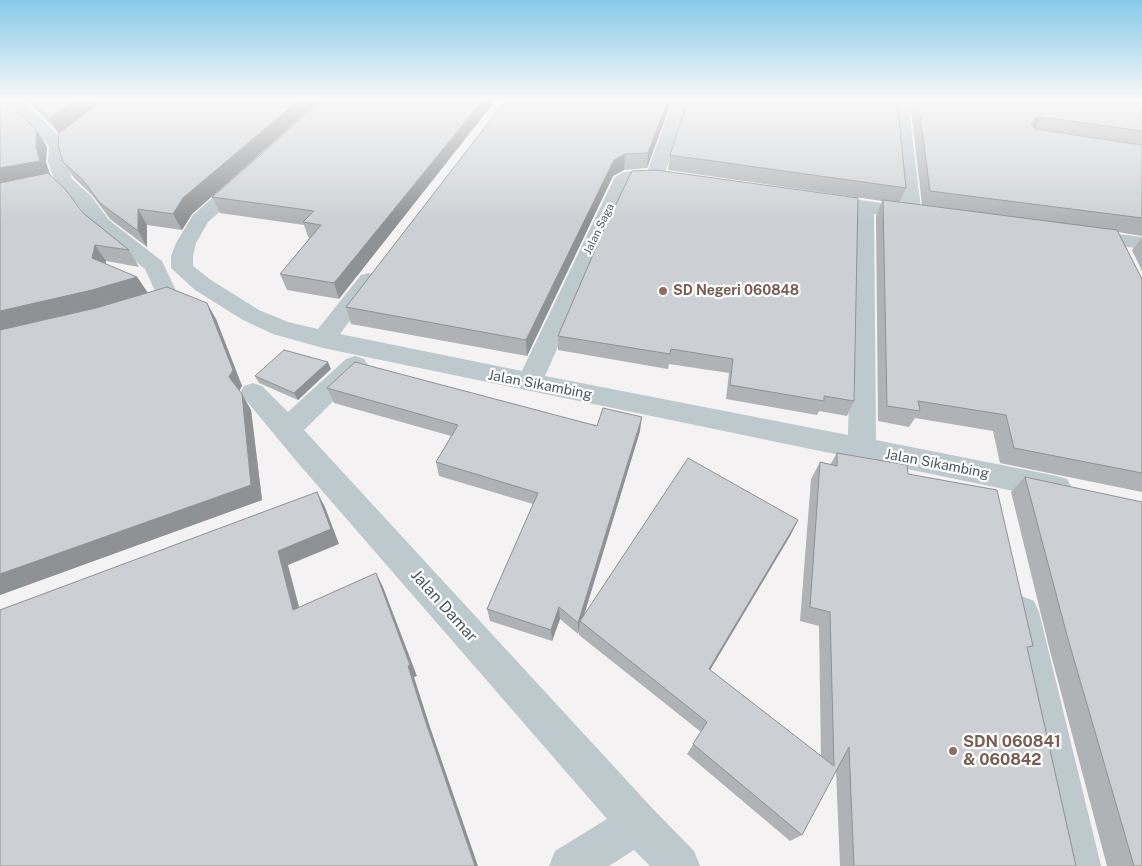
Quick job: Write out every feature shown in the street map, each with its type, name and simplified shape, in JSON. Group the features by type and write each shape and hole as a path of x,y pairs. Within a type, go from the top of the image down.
{"street":[{"path":"53,140 58,145 54,183 84,200 102,224 154,266 159,300 203,285"},
{"path":"58,145 65,140"},
{"name":"Jalan Saga","path":"529,383 622,181 631,176 664,178 672,140"},
{"path":"797,197 922,215 908,140"},
{"name":"Jalan Sikambing","path":"259,166 200,219 186,243 182,256 182,268 203,285 251,316 281,328 369,350 1085,494"},
{"path":"862,450 864,206"},
{"path":"1066,233 1142,243"},
{"path":"1114,239 1126,264"},
{"path":"323,340 383,263"},
{"path":"286,428 313,406 369,350"},
{"name":"Jalan Damar","path":"253,393 308,455 324,492 679,866"},
{"path":"990,474 999,512"},
{"path":"1014,579 1080,866"},
{"path":"570,866 638,824"}],"building":[{"path":"0,140 36,140 40,161 0,168"},
{"path":"58,140 251,140 183,198 173,214 138,209 138,231 100,203 82,179 63,162"},
{"path":"277,140 450,140 334,283 280,274 321,225 303,222 314,211 212,197"},
{"path":"475,140 653,140 648,153 625,154 614,160 526,340 346,307"},
{"path":"675,140 901,140 906,188 670,155"},
{"path":"923,140 1111,140 1142,145 1142,218 930,191"},
{"path":"656,170 858,198 854,401 824,396 824,401 730,385 733,359 671,349 670,354 558,336 604,229 632,171"},
{"path":"48,173 65,189 83,213 129,250 95,245 92,258 137,277 92,290 0,311 0,183"},
{"path":"883,200 1117,230 1142,279 1142,473 1014,448 1006,415 918,401 920,411 887,406"},
{"path":"167,287 207,303 233,370 229,377 242,394 251,485 0,574 0,330 96,308"},
{"path":"284,350 328,362 294,393 255,376"},
{"path":"355,362 597,426 603,408 642,417 578,623 559,607 551,630 487,609 538,493 436,462 458,425 327,388"},
{"path":"837,453 907,465 908,474 997,490 1033,646 1027,647 1076,866 854,866 849,747 802,835 693,744 707,722 580,621 688,458 798,520 709,669 834,766 830,612 810,607 820,462 837,466"},
{"path":"1025,477 1142,502 1142,866 1134,866 1068,639"},
{"path":"317,492 331,529 278,551 293,610 376,573 410,665 408,666 424,717 475,866 0,866 0,610"}],"place":[{"name":"SD Negeri 060848","path":"663,291"},
{"name":"SDN 060841 & 060842","path":"953,751"}]}
